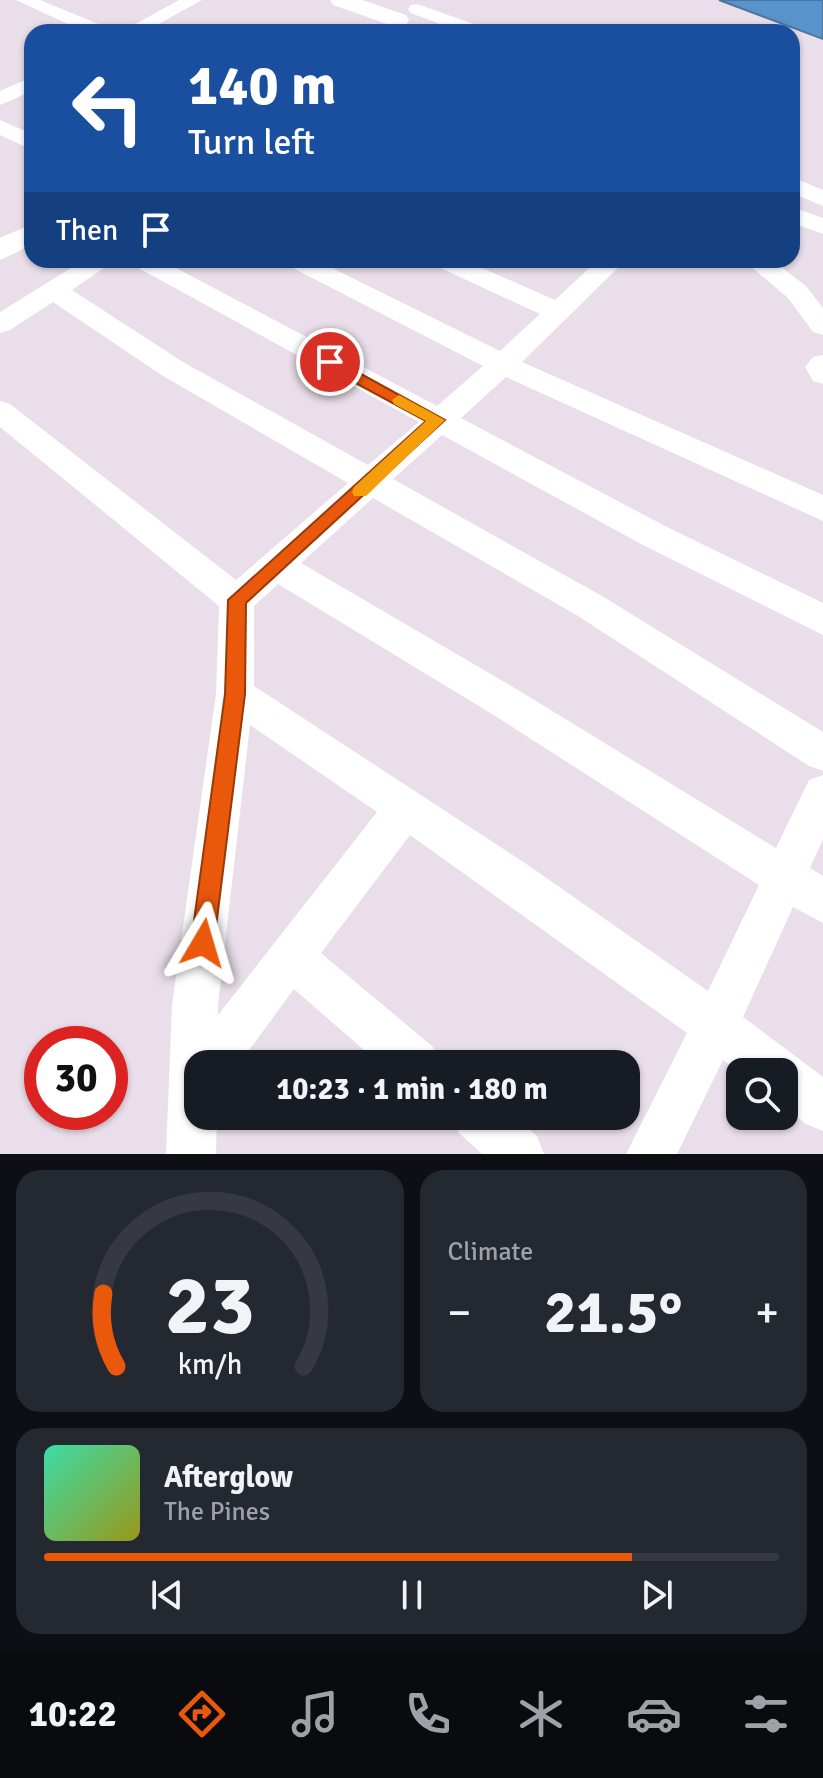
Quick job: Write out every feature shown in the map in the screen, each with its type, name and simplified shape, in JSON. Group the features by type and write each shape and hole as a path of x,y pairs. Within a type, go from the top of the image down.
{"street":[{"path":"146,24 193,0"},
{"path":"341,0 412,24"},
{"path":"19,7 43,24"},
{"path":"19,7 75,24"},
{"path":"390,15 437,24"},
{"path":"0,99 24,87"},
{"path":"0,126 24,139"},
{"path":"800,188 823,199"},
{"path":"0,228 24,214"},
{"path":"800,217 823,227"},
{"path":"0,251 24,238"},
{"path":"0,324 89,268"},
{"path":"157,268 437,420 823,620"},
{"path":"324,268 503,364 823,509"},
{"path":"461,268 559,312"},
{"path":"198,1050 195,1005 235,694 237,600 503,364 559,312 598,268"},
{"path":"766,268 797,292 823,326"},
{"path":"53,290 173,369 590,606 823,753"},
{"path":"823,364 819,367 823,374"},
{"path":"0,411 237,600"},
{"path":"277,566 823,901"},
{"path":"235,694 406,808 760,1058"},
{"path":"651,1154 716,1025 823,794"},
{"path":"220,1050 406,808"},
{"path":"291,956 400,1050"},
{"path":"798,1088 823,1107"},
{"path":"187,1152 191,1130"},
{"path":"492,1130 519,1154"}],"water":[{"path":"719,0 823,0 823,39 800,30 800,24 783,24"}],"slow traffic":[{"path":"360,492 437,420 399,400"}],"route":[{"path":"203,943 235,694 237,600 437,420 330,362"}]}
